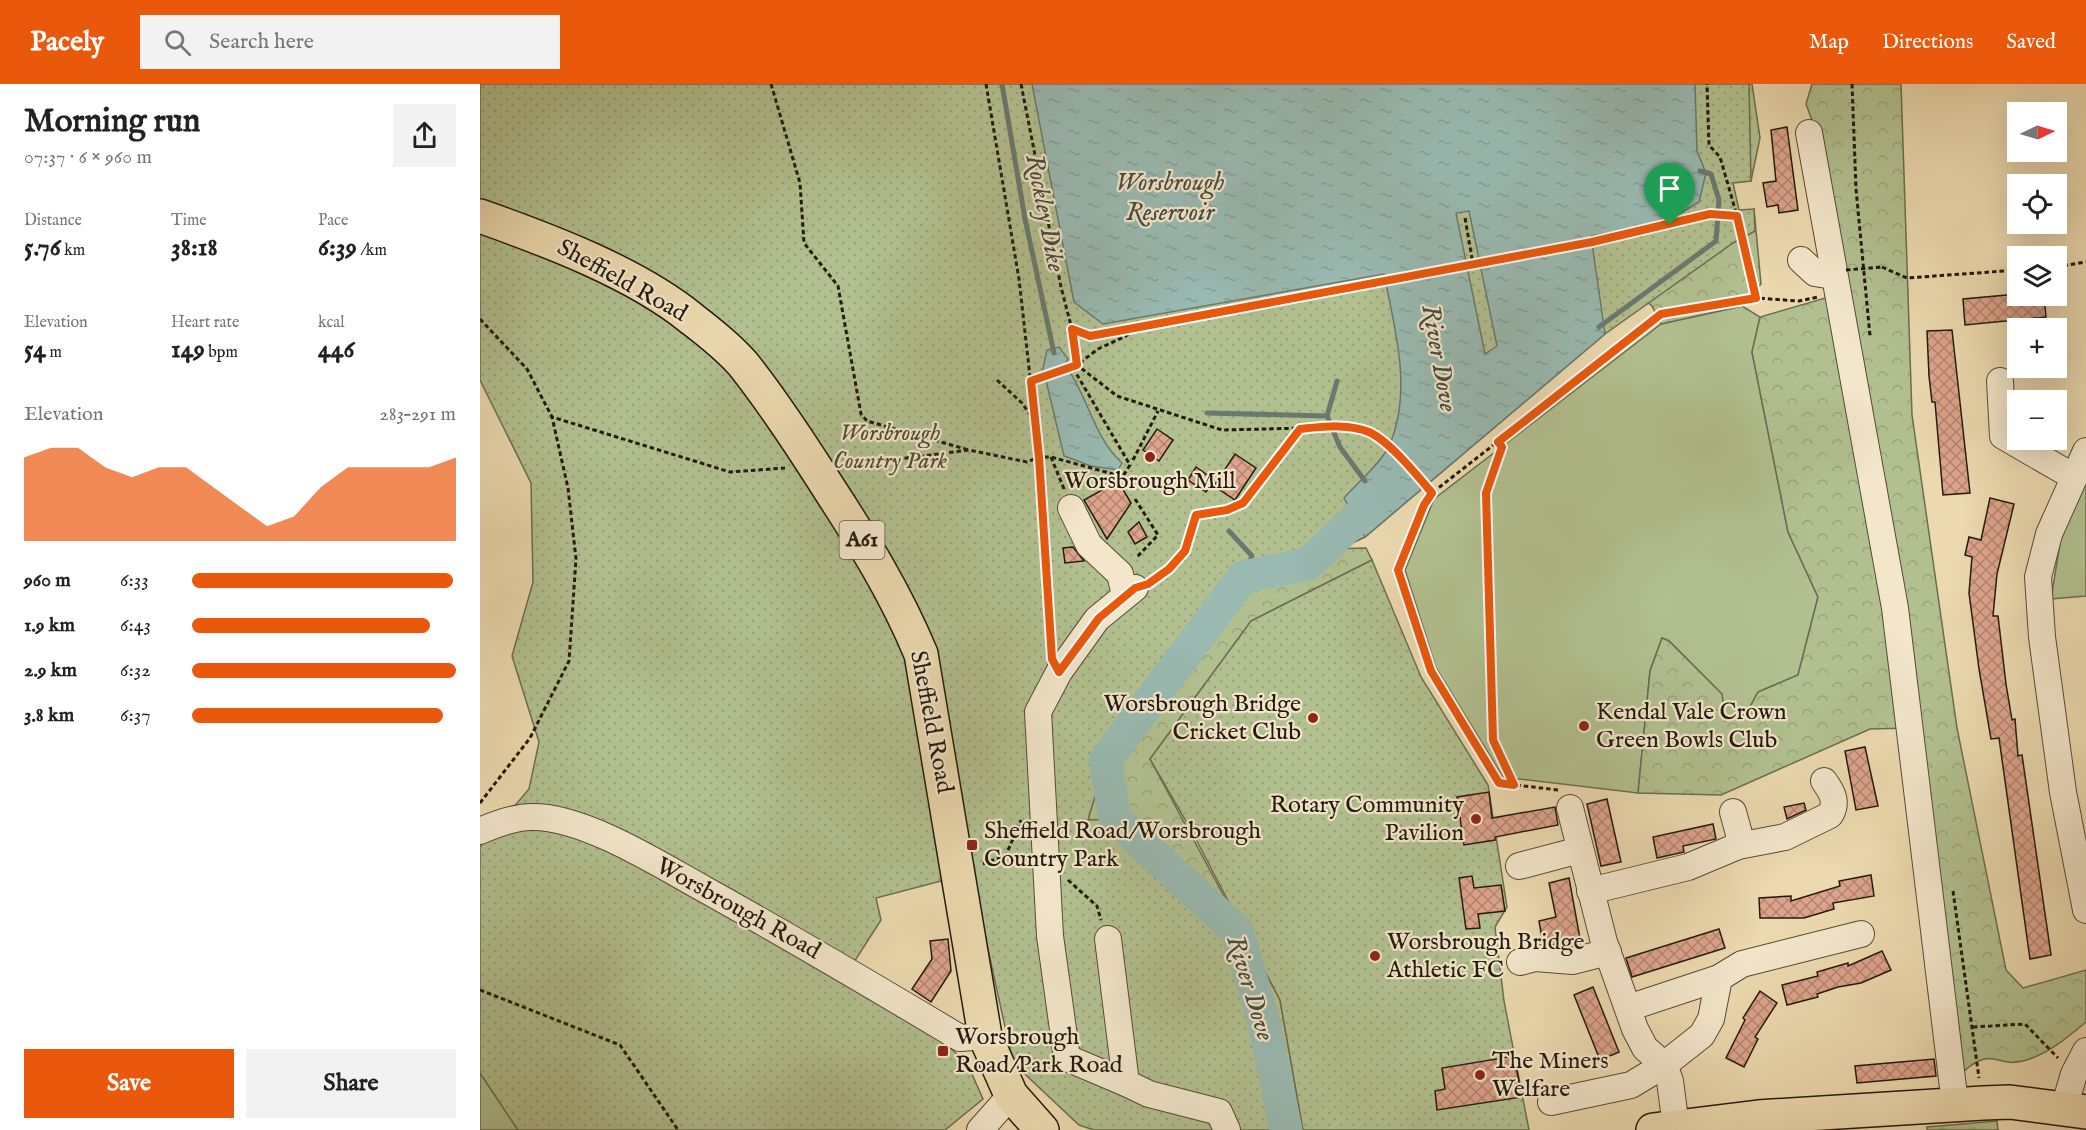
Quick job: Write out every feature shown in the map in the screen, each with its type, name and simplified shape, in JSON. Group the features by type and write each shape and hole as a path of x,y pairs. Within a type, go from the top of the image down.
{"highway":[{"name":"Sheffield Road","path":"480,216 563,246 634,282 691,317 742,363 816,469 899,603 921,654 985,1036"},
{"name":"A61","path":"985,1036 1011,1095 1042,1130"},
{"path":"1665,1128 1758,1117 1956,1104 2010,1102 2075,1110"}],"street":[{"path":"1809,133 1839,280 1895,608 1956,1104"},
{"path":"1801,260 1815,273 1839,280"},
{"path":"2000,381 2003,436 2074,477"},
{"path":"2086,451 2049,534 2038,577 2042,637 2063,792 2086,910"},
{"path":"1071,508 1089,545 1127,586 1097,619 1059,672 1038,712 1044,860 1050,936 1067,1058 1149,1094 1219,1112 1227,1130"},
{"path":"1590,891 1688,867 1738,846 1785,837 1830,815 1834,808 1833,794 1824,780"},
{"path":"1570,808 1606,947 1628,1008 1645,1048 1664,1065 1670,1081 1665,1128"},
{"path":"1733,812 1739,834 1738,846"},
{"name":"Worsbrough Road","path":"480,831 512,820 533,817 554,820 603,836 806,946 960,1038 985,1036"},
{"path":"1519,866 1580,850"},
{"path":"1628,1008 1719,978 1742,964 1861,934"},
{"path":"1108,939 1126,1083"},
{"path":"1520,962 1535,958 1573,961 1606,947"},
{"path":"1551,1102 1631,1085 1664,1065 1702,1035 1710,1019 1719,978"},
{"path":"2075,1110 2074,1074 2086,1051"},
{"path":"980,1130 1011,1095"}],"path":[{"path":"771,84 800,183 804,243 838,286 861,414 867,421 969,450 1027,462 1039,457 1052,457 1116,477 1123,476 1130,465 1100,418 1073,368"},
{"path":"986,84 1019,279 1039,457 1052,659 1059,672"},
{"path":"1021,84 1072,329 1077,365 1117,396 1222,430 1349,427 1368,431 1380,438 1432,493"},
{"path":"1707,84 1708,145 1720,157 1737,216 1756,298"},
{"path":"1072,329 1090,336 1592,242 1710,214 1737,216"},
{"path":"1465,218 1473,264"},
{"path":"2067,265 2086,262"},
{"path":"1570,808 1567,791 1499,783 1431,671 1398,570 1424,505 1432,493 1661,314 1756,298 1799,302 1839,280 1882,267 1907,278 2007,271"},
{"path":"480,319 527,369 552,417 568,488 576,559 569,662 530,738 480,803"},
{"path":"1031,381 1073,368 1098,349 1126,336 1134,328"},
{"path":"997,380 1022,403 1034,420"},
{"path":"1133,460 1158,411"},
{"path":"552,417 730,472 816,469 969,450"},
{"path":"1127,586 1148,584 1169,569 1185,551 1196,515 1227,510 1243,503 1300,429"},
{"path":"1498,442 1502,447 1486,493 1493,740 1514,785"},
{"path":"1052,457 1071,508"},
{"path":"1116,477 1120,484"},
{"path":"1127,586 1158,535 1135,499"},
{"path":"959,873 1006,855 1022,818"},
{"path":"1044,860 1097,906 1108,939"},
{"path":"480,990 620,1045 678,1130"},
{"path":"1973,1027 2025,1024 2074,1074"}],"green space":[{"name":"Worsbrough Country Park","path":"480,84 1749,84 1751,181 1733,183 1739,210 1754,209 1755,231 1733,243 1605,334 1365,537 1308,564 1243,577 1105,762 1088,820 1115,819 1237,931 1264,1022 1286,1130 1094,1130 1079,1125 1013,1063 976,895 941,881 876,898 881,920 854,962 967,1063 983,1099 945,1130 518,1130 480,1073 480,847 529,789 539,742 512,656 533,582 531,483 480,380"},
{"path":"1712,84 1752,84 1760,138 1751,181 1733,182"},
{"path":"1812,84 1901,84 1912,415 1957,728 2006,970 2023,988 2086,970 2086,1022 2048,1050 2023,1061 2006,1062 1988,1058 1973,1064 1963,1072 1910,728 1870,729 1721,795 1638,793 1650,671 1662,638 1669,641 1722,694 1725,721 1746,714 1758,692 1798,675 1818,597 1788,532 1752,352 1760,317 1829,297 1819,140 1806,104"},
{"path":"1754,209 1761,284 1742,306 1661,324 1652,306 1624,283 1737,224"},
{"path":"1742,306 1760,317 1752,352 1788,532 1818,597 1798,675 1758,692 1746,714 1725,721 1722,694 1669,641 1662,638 1650,671 1638,793 1503,777 1436,668 1405,570 1434,499 1661,324"},
{"path":"2086,476 2086,596 2051,599 2063,525"},
{"path":"1366,548 1372,560 1251,621 1150,759 1280,1000 1303,1130 1249,1130 1212,1092 994,643 1229,561 1323,549"},
{"path":"1372,560 1421,677 1488,785 1507,907 1495,927 1504,1001 1529,1130 1303,1130 1280,1000 1190,828 1150,759 1251,621"},
{"path":"480,1073 518,1130 480,1130"},
{"path":"1997,1121 1998,1130 1927,1130 1927,1127"}],"water":[{"name":"Worsbrough Reservoir","path":"1032,84 1695,84 1697,151 1706,173 1699,202 1664,223 1591,236 1605,334 1365,537 1344,498 1386,452 1396,425 1400,404 1400,360 1384,274 1103,324 1074,302","holes":["1469,211 1497,346 1485,354 1456,213"]},
{"path":"1059,347 1068,359 1065,365 1080,389 1104,441 1122,463 1118,470 1091,466 1064,456 1043,368 1047,350"}],"building":[{"path":"1787,127 1798,210 1779,213 1778,205 1767,207 1763,183 1776,181 1771,130"},
{"path":"2007,295 2007,306 2045,306 2046,317 2007,318 2007,321 1965,325 1963,299"},
{"path":"1952,330 1970,493 1943,495 1935,402 1932,402 1929,376 1927,331"},
{"path":"1157,429 1173,440 1159,461 1143,450"},
{"path":"1235,454 1256,468 1235,500 1214,486"},
{"path":"1196,467 1214,480 1206,492 1188,480"},
{"path":"1118,481 1131,503 1107,539 1084,500"},
{"path":"1990,498 2014,504 1997,574 1993,616 1998,616 2006,684 2012,720 2015,719 2018,756 2022,755 2051,955 2030,959 1999,738 1991,739 1979,669 1969,593 1972,557 1965,555 1969,537 1981,540"},
{"path":"1139,522 1147,537 1135,544 1128,532"},
{"path":"1073,547 1084,561 1065,563 1063,548"},
{"path":"1865,747 1878,806 1856,810 1845,751"},
{"path":"1489,792 1492,818 1555,807 1558,825 1464,845 1457,797"},
{"path":"1607,799 1621,862 1601,866 1587,804"},
{"path":"1804,803 1806,810 1787,819 1784,807"},
{"path":"1713,824 1716,839 1683,846 1684,852 1657,858 1653,837"},
{"path":"1871,875 1874,896 1833,903 1834,909 1804,918 1760,918 1759,898 1791,896 1791,901 1840,886 1839,881"},
{"path":"1472,876 1474,888 1501,885 1505,911 1478,914 1480,928 1466,929 1459,878"},
{"path":"1569,878 1581,944 1572,946 1543,944 1539,921 1556,917 1549,883"},
{"path":"1719,929 1725,948 1632,977 1626,958"},
{"path":"948,939 951,971 931,1002 912,989 932,959 930,941"},
{"path":"1882,951 1891,970 1861,983 1838,987 1817,994 1818,997 1787,1005 1782,985 1818,976 1817,972 1848,963 1848,966"},
{"path":"1593,987 1619,1052 1600,1060 1574,995"},
{"path":"1760,991 1777,1003 1755,1037 1758,1039 1744,1067 1726,1058 1745,1020 1743,1018"},
{"path":"1514,1056 1522,1097 1437,1110 1435,1091 1445,1089 1442,1068"},
{"path":"1934,1059 1936,1076 1857,1083 1855,1066"}],"waterway":[{"name":"Rockley Dike","path":"1002,84 1025,219 1054,353"},
{"path":"1599,327 1716,241 1719,200 1711,174 1700,171"},
{"path":"1327,416 1337,381"},
{"path":"1207,413 1327,416 1340,447 1365,481"},
{"name":"River Dove","path":"1286,1130 1264,1022 1237,931 1115,819 1105,761 1243,577 1308,564 1387,489"},
{"path":"1229,531 1252,556 1243,577"}],"place":[{"name":"Worsbrough Mill","path":"1150,457"},
{"name":"Worsbrough Bridge Cricket Club","path":"1313,718"},
{"name":"Kendal Vale Crown Green Bowls Club","path":"1584,726"},
{"name":"Rotary Community Pavilion","path":"1476,819"},
{"name":"Sheffield Road/Worsbrough Country Park","path":"972,845"},
{"name":"Worsbrough Bridge Athletic FC","path":"1375,956"},
{"name":"Worsbrough Road/Park Road","path":"943,1051"},
{"name":"The Miners Welfare","path":"1480,1075"}],"route":[{"path":"1710,214 1737,216 1756,298 1661,314 1498,442 1502,447 1486,493 1493,740 1514,785 1499,783 1431,671 1398,570 1424,505 1432,493 1380,438 1368,431 1349,427 1300,429 1243,503 1227,510 1196,515 1185,551 1169,569 1148,584 1135,588 1099,618 1059,672 1052,659 1039,457 1031,381 1077,365 1072,329 1090,336 1592,242 1670,225 1710,214"}]}
